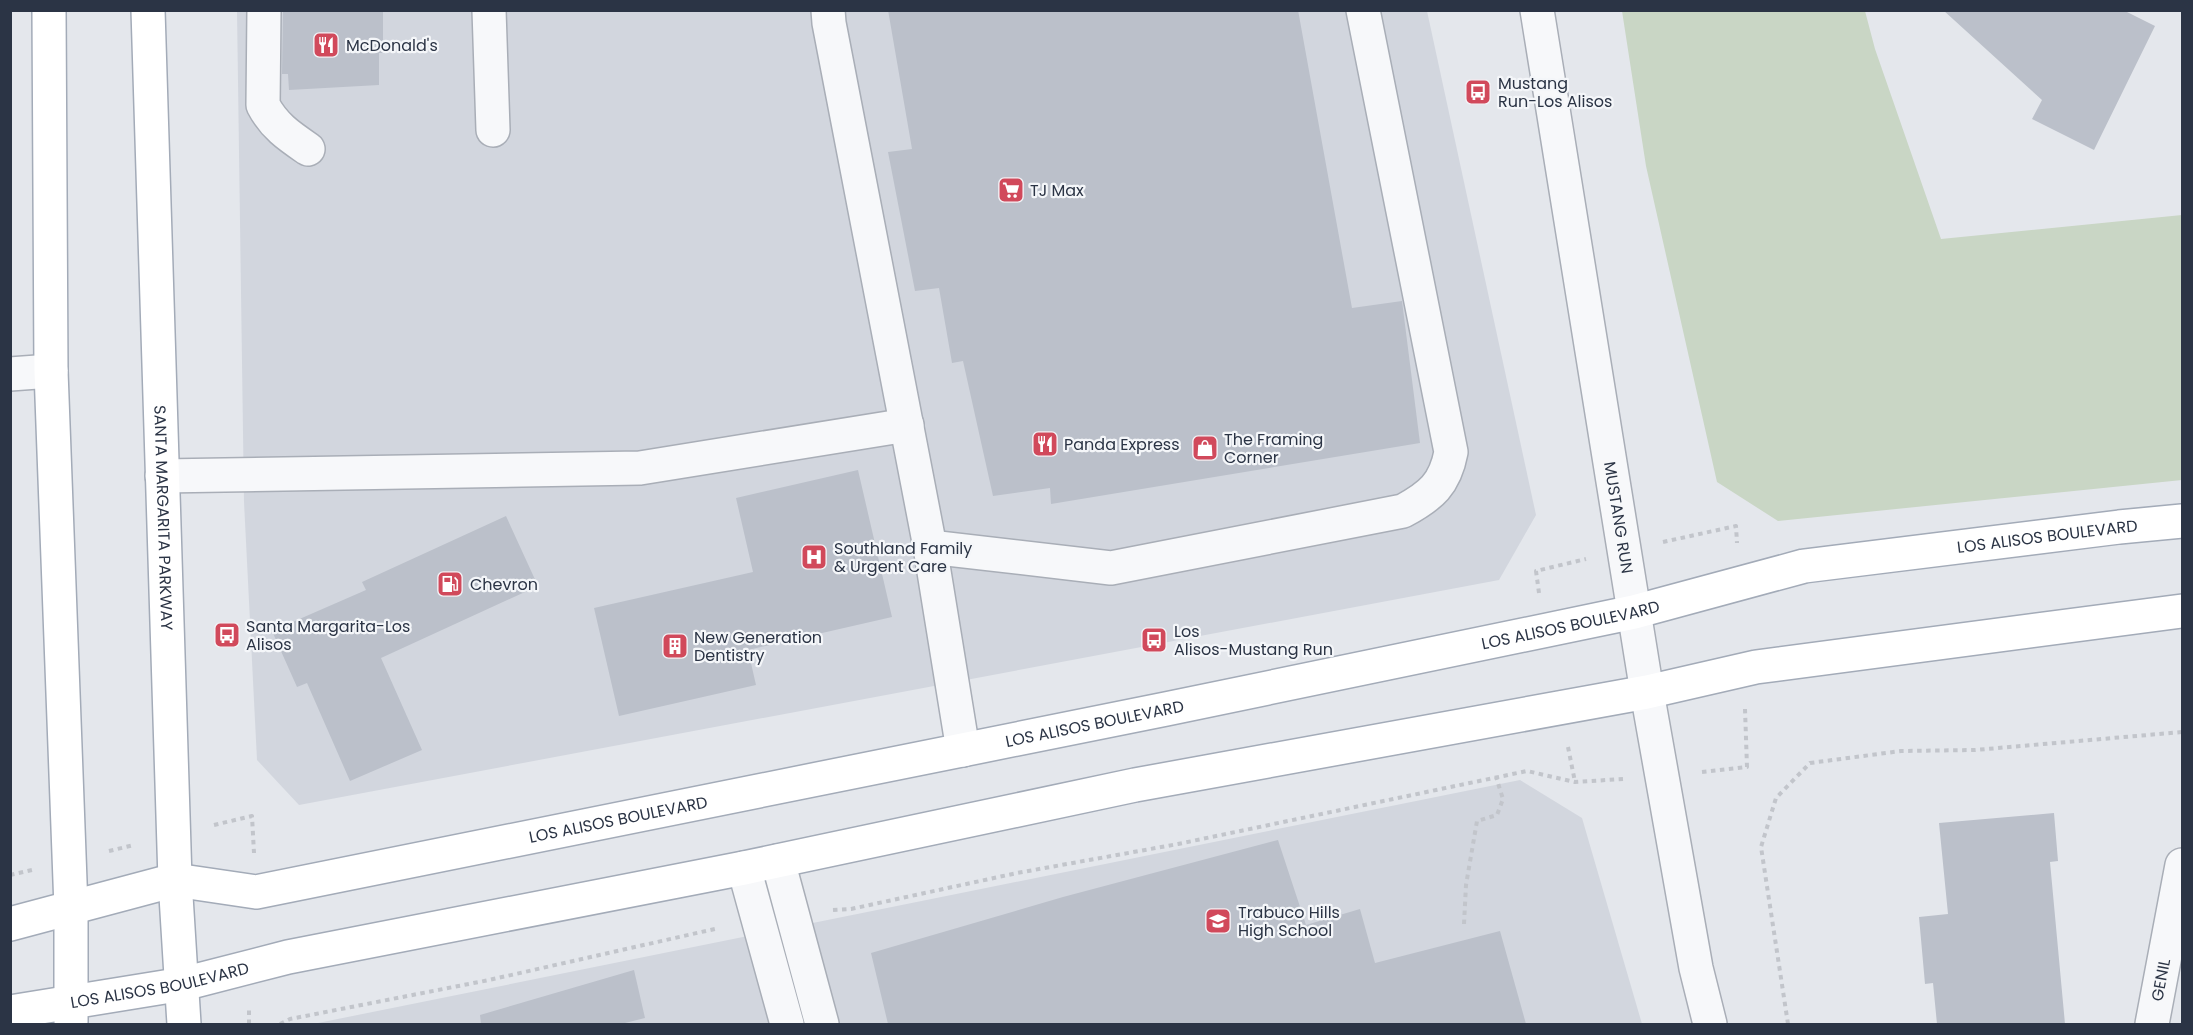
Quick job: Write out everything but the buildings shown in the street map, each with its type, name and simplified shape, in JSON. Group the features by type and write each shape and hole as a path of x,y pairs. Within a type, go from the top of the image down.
{"main road":[{"path":"49,10 51,371 71,908 71,1013"},
{"name":"SANTA MARGARITA PARKWAY","path":"148,10 175,880 184,1024"},
{"name":"LOS ALISOS BOULEVARD","path":"10,924 175,880 256,892 1634,612 1804,566 2119,526 2182,521"},
{"name":"LOS ALISOS BOULEVARD","path":"10,1012 71,1013 288,957 744,868 1135,785 1647,692 1756,667 2182,611"}],"street":[{"path":"264,10 263,105 281,132 308,149"},
{"path":"489,10 493,130"},
{"path":"828,10 930,547 963,750"},
{"path":"930,547 1111,568 1403,511 1431,493 1439,484 1448,471 1451,452 1363,10"},
{"name":"MUSTANG RUN","path":"1537,10 1647,692 1696,968 1710,1024"},
{"path":"10,374 51,371"},
{"path":"162,476 640,468 907,425"},
{"path":"778,861 822,1024"},
{"name":"GENIL","path":"2152,1024 2182,865"},
{"path":"744,868 787,1024"}],"path":[{"path":"1788,1024 1761,847 1776,798 1810,763 1901,751 1975,750 2182,732"},
{"path":"792,913 851,909 1017,873 1178,844 1527,771 1575,782"},
{"path":"1464,924 1466,885 1477,821 1497,815 1503,799 1496,777"},
{"path":"280,1024 290,1019 489,980 758,919"}],"shaded area":[{"path":"237,11 1427,11 1536,515 1499,580 299,805 257,760 244,502"},
{"name":"Trabuco Hills High School","path":"1520,780 1582,818 1642,1024 313,1024"}],"green space":[{"path":"1622,11 1865,11 1875,49 1941,239 2182,215 2182,480 1778,521 1717,482 1646,166"}],"place":[{"name":"McDonald's","path":"326,45"},
{"name":"Mustang Run-Los Alisos","path":"1478,92"},
{"name":"TJ Max","path":"1011,190"},
{"name":"Panda Express","path":"1045,444"},
{"name":"The Framing Corner","path":"1205,448"},
{"name":"Southland Family & Urgent Care","path":"814,557"},
{"name":"Chevron","path":"450,584"},
{"name":"Santa Margarita-Los Alisos","path":"227,635"},
{"name":"Los Alisos-Mustang Run","path":"1154,640"},
{"name":"New Generation Dentistry","path":"675,646"},
{"name":"Trabuco Hills High School","path":"1218,921"}]}
